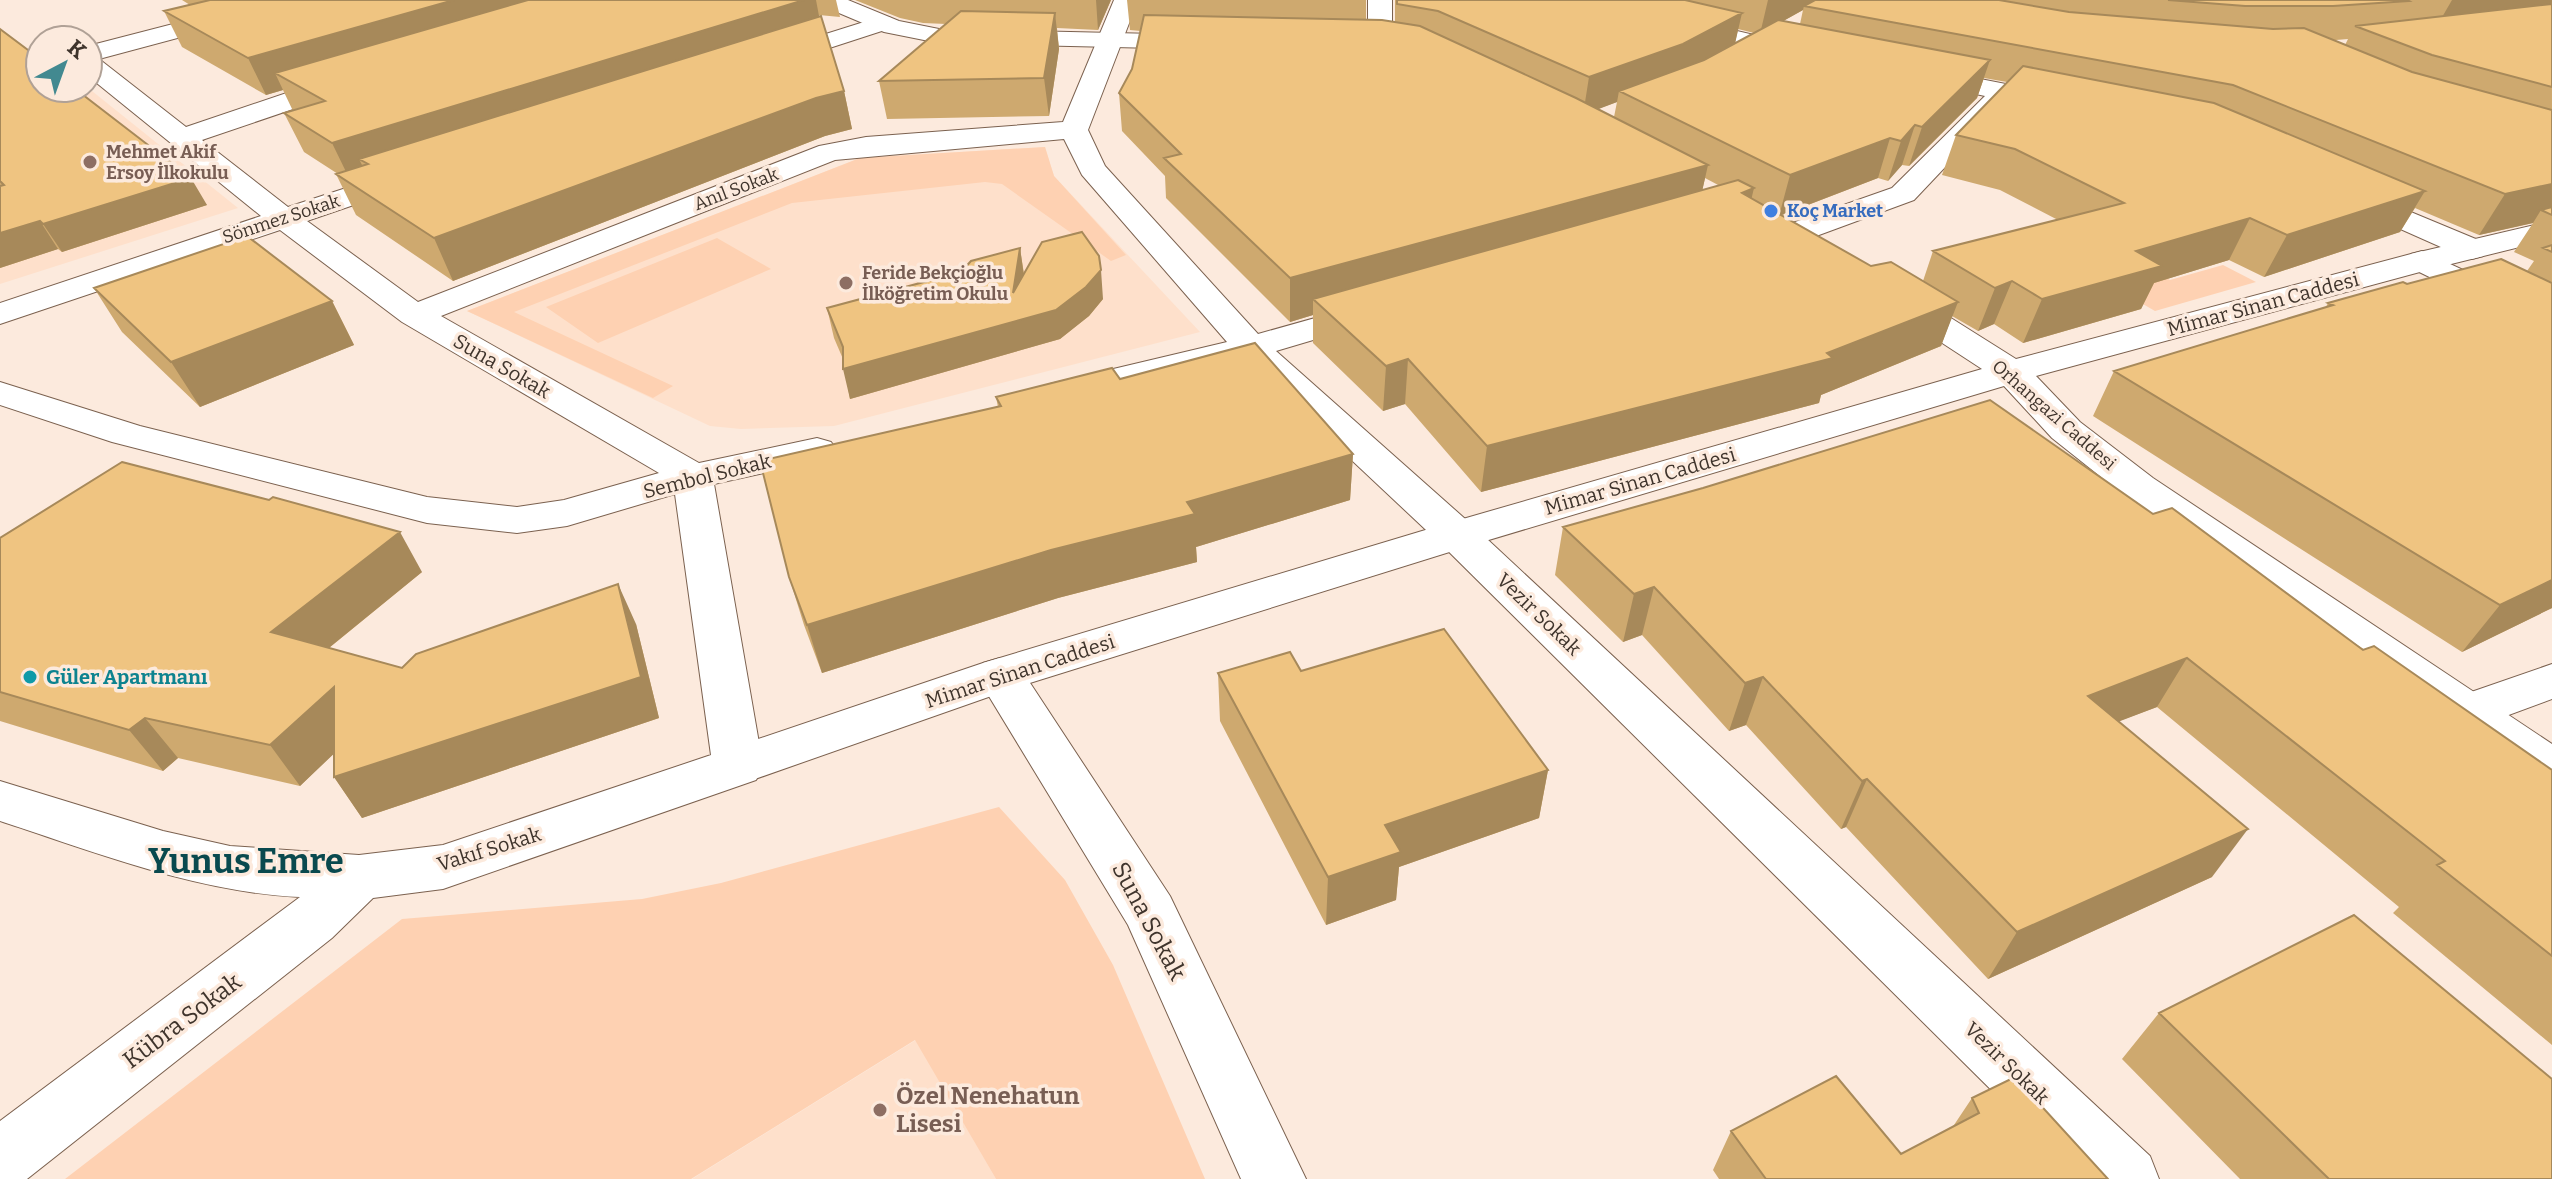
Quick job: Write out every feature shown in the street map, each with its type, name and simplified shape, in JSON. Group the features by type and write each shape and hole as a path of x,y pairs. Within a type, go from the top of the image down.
{"street":[{"path":"104,50 293,0"},
{"path":"1380,0 1381,47"},
{"path":"1574,0 1823,57"},
{"path":"834,1 883,23 939,36 1119,20 1233,42"},
{"path":"1074,130 1119,20"},
{"path":"748,67 883,23"},
{"path":"1739,60 1790,30"},
{"path":"1898,71 2077,106"},
{"path":"181,138 272,105 370,75"},
{"name":"Suna Sokak","path":"104,76 282,218 414,315 693,476"},
{"path":"1830,258 1776,228 1903,194 2002,92"},
{"name":"Anıl Sokak","path":"414,315 829,152 866,146 1074,130"},
{"name":"Vezir Sokak","path":"1074,130 1092,169 1251,347 1457,535 2127,1179"},
{"name":"Sönmez Sokak","path":"0,314 432,169"},
{"path":"2326,185 2472,249"},
{"name":"Mimar Sinan Caddesi","path":"738,766 1000,675 1457,535 2011,372 2422,261 2552,230"},
{"path":"2422,261 2552,324"},
{"name":"Orhangazi Caddesi","path":"1868,280 2011,372 2087,449 2552,769"},
{"path":"1037,398 1251,347 1402,303"},
{"name":"Sembol Sokak","path":"0,393 167,444 427,510 517,520 567,513 693,476 854,442"},
{"path":"115,474 167,444"},
{"path":"693,476 738,766"},
{"name":"Suna Sokak","path":"1000,675 1150,913 1274,1179"},
{"path":"2468,712 2552,681"},
{"name":"Vakıf Sokak","path":"0,801 163,853 217,865 295,875 359,877 443,867 738,766"},
{"name":"Kübra Sokak","path":"0,1160 300,931 359,877"}],"shaded area":[{"name":"Mehmet Akif Ersoy İlkokulu","path":"104,101 238,208 0,284 0,116 44,104 104,104"},
{"name":"Feride Bekçioğlu İlköğretim Okulu","path":"1045,147 1054,176 1200,332 834,426 741,429 710,426 467,311 860,158"},
{"path":"1045,147 1054,176 1126,255 1111,261 1002,184 985,182 792,203 514,312 673,386 653,398 467,311 860,158"},
{"path":"717,238 771,269 598,343 546,307"},
{"path":"2089,239 2170,280 2223,265 2256,282 2155,311 2047,249"},
{"path":"999,807 1065,880 1113,965 1205,1179 996,1179 915,1040 691,1179 65,1179 402,919 642,899 721,883"},
{"name":"Özel Nenehatun Lisesi","path":"916,1040 996,1179 692,1179"}],"building":[{"path":"210,0 454,0 248,58 164,11"},
{"path":"528,0 804,0 332,143 284,113 325,101 275,73"},
{"path":"1397,0 1685,0 1742,13 1683,44 1589,77 1438,11 1397,4"},
{"path":"1815,0 1999,0 2069,12 2273,29 2304,28 2412,72 2552,110 2552,184 2505,194 2233,85 1804,6"},
{"path":"2168,0 2409,1 2333,6 2245,6"},
{"path":"2552,4 2552,87 2432,55 2355,26"},
{"path":"961,11 1055,13 1044,78 879,81"},
{"path":"1144,15 1382,20 1420,26 1576,98 1708,165 1290,278 1164,158 1181,154 1119,93 1132,69"},
{"path":"821,16 844,91 816,98 434,238 336,174 368,164 359,159"},
{"path":"1778,20 1990,60 1922,127 1915,125 1901,141 1890,138 1790,175 1619,91 1704,60"},
{"path":"0,29 24,47 24,104 95,104 191,178 43,224 40,221 0,233 0,186 4,185 0,181"},
{"path":"2023,66 2214,103 2425,191 2287,235 2250,218 2136,251 2162,266 2042,299 2012,281 1995,288 1933,251 2124,203 2015,149 1956,135"},
{"path":"1738,180 1754,188 1742,193 1871,266 1891,262 1958,302 1827,353 1833,358 1487,446 1408,359 1386,366 1313,299"},
{"path":"2552,207 2552,215 2541,210"},
{"path":"1082,232 1099,256 1101,270 1086,287 1056,310 843,369 843,347 827,308 961,272 971,261 1020,248 1013,293 1042,242"},
{"path":"247,236 332,301 171,362 94,288"},
{"path":"2501,259 2552,283 2552,580 2500,605 2114,371 2333,305 2328,303"},
{"path":"1255,343 1353,454 1187,502 1195,514 1051,550 807,625 789,577 760,461 1001,406 996,397 1112,368 1120,379"},
{"path":"1990,400 2153,514 2172,508 2363,650 2374,646 2552,770 2552,956 2437,865 2445,861 2187,658 2088,696 2248,829 2017,932 1867,779 1862,781 1763,677 1745,683 1654,587 1634,594 1563,527 1703,488"},
{"path":"122,462 269,500 273,497 400,532 271,632 402,668 416,654 618,584 641,677 334,777 334,687 270,745 145,718 129,730 0,692 0,538"},
{"path":"1444,629 1548,770 1385,825 1401,852 1328,877 1218,673 1290,652 1301,671"},
{"path":"2354,915 2552,1079 2552,1179 2329,1179 2159,1013"},
{"path":"1836,1076 1901,1154 1979,1113 1972,1098 2015,1077 2108,1179 1766,1179 1731,1131"}],"place":[{"name":"Mehmet Akif Ersoy İlkokulu","path":"90,162"},
{"name":"Koç Market","path":"1771,211"},
{"name":"Feride Bekçioğlu İlköğretim Okulu","path":"846,283"},
{"name":"Güler Apartmanı","path":"30,677"},
{"name":"Özel Nenehatun Lisesi","path":"880,1110"}],"district":[{"name":"Yunus Emre","path":"246,861"}]}
